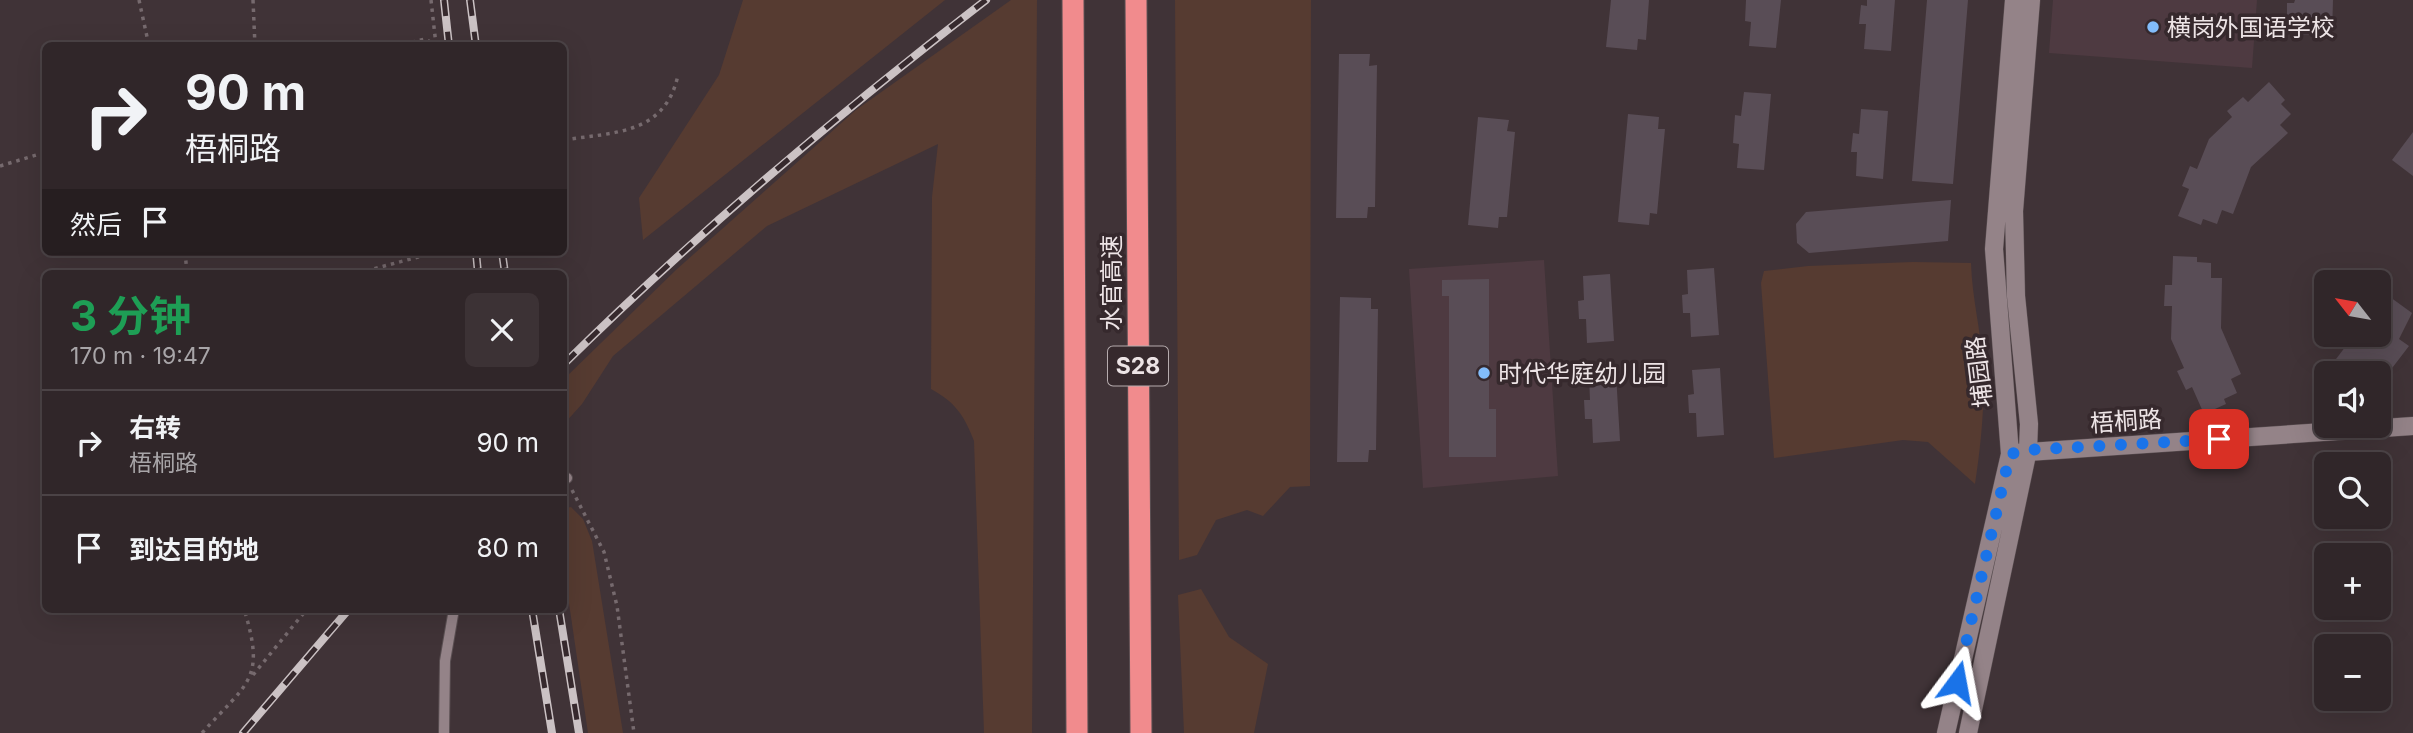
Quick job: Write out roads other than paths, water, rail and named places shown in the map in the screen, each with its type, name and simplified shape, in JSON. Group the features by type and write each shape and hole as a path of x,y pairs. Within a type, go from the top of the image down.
{"highway":[{"name":"水官高速","path":"1073,0 1077,733"},
{"name":"水官高速","path":"1136,0 1141,733"}],"street":[{"name":"埔园路","path":"1968,733 2019,452 1994,248 2014,0"},
{"name":"埔园路","path":"1947,733 2019,452 2029,424 2017,296 2014,211 2031,0"},
{"name":"梧桐路","path":"2019,452 2413,426"}],"lane":[{"path":"444,733 445,661 453,613"}],"railway":[{"path":"444,0 449,42"},
{"path":"470,0 475,42"},
{"path":"567,361 665,268 769,176 986,0"},
{"path":"476,256 478,270"},
{"path":"503,256 505,270"},
{"path":"243,733 346,613"},
{"path":"533,613 552,733"},
{"path":"560,613 579,733"}],"place":[{"name":"横岗外国语学校","path":"2153,27"},
{"name":"时代华庭幼儿园","path":"1484,373"}]}
